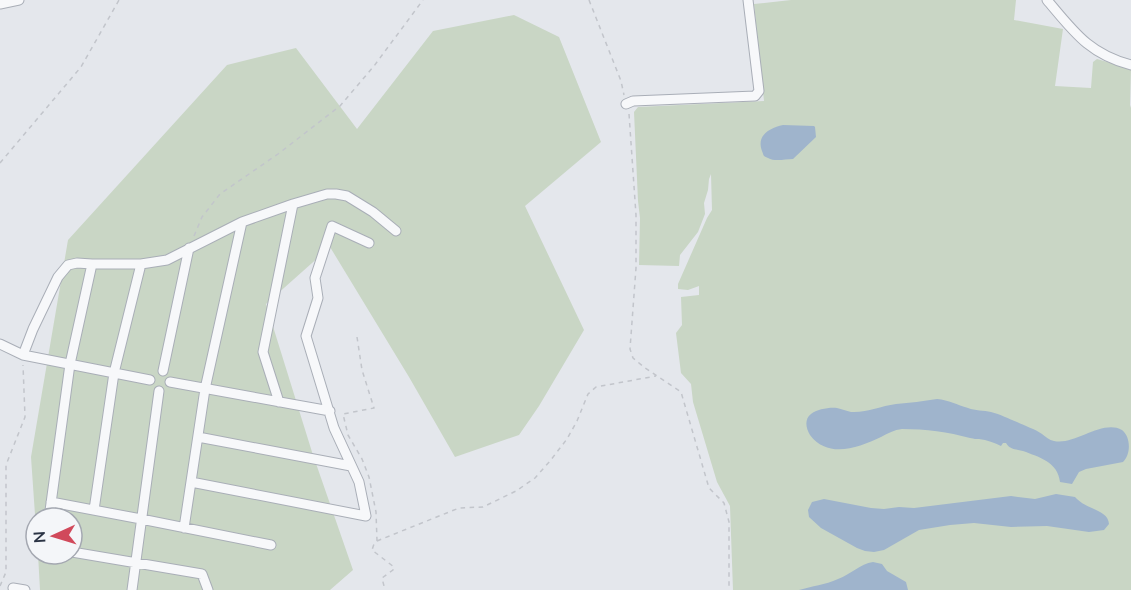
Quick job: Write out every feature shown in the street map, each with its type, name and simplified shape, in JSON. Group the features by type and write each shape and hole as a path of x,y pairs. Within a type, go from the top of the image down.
{"street":[{"path":"0,4 19,0"},
{"path":"626,104 633,101 755,96 759,91 748,0"},
{"path":"1047,0 1081,39 1097,52 1131,64"},
{"path":"23,355 58,277 68,265 77,263 141,264 167,260 242,222 327,194 347,196 373,212 396,231"},
{"path":"279,402 263,352 293,204"},
{"path":"184,528 205,388 242,222"},
{"path":"191,482 366,516 359,482 334,428 306,336 318,298 315,278 333,226 369,243"},
{"path":"163,371 189,248"},
{"path":"50,506 70,364 93,264"},
{"path":"94,510 114,373 141,264"},
{"path":"0,344 23,355 150,380"},
{"path":"163,371 168,375 170,382 165,390 155,391 150,380 156,372 163,371"},
{"path":"170,382 330,411"},
{"path":"132,590 159,391"},
{"path":"198,437 351,466"},
{"path":"51,502 271,545"},
{"path":"84,554 202,574 208,590"},
{"path":"13,588 25,590"}],"path":[{"path":"0,163 81,67 119,0"},
{"path":"189,248 202,217 220,194 278,154 340,106 374,66 423,0"},
{"path":"589,0 621,81 630,118 636,215 636,268 630,349 633,358 681,392 709,488 724,503 729,522 729,590"},
{"path":"343,414 374,408 362,370 357,337"},
{"path":"0,586 6,572 6,465 25,417 23,355"},
{"path":"385,590 382,578 394,567 372,550 377,541 459,508 483,507 516,491 535,478 567,439 578,421 588,394 596,387 656,376"}],"green space":[{"path":"791,0 1016,0 1014,20 1063,29 1055,86 1091,88 1093,62 1097,59 1131,69 1131,590 733,590 730,506 717,482 693,402 691,384 681,373 676,333 682,325 681,297 699,295 699,286 688,290 678,289 678,284 712,210 711,174 704,203 705,214 698,232 680,255 679,266 639,265 640,218 634,112 638,107 764,101 754,4"},
{"path":"514,15 559,37 601,142 525,206 584,330 519,435 455,457 330,247 266,304 312,452 353,570 330,590 40,590 39,566 84,566 84,506 34,506 31,457 68,240 227,65 296,48 357,129 433,31"}],"water":[{"path":"783,125 814,126 816,137 793,159 774,160 765,157 761,141 765,133"},
{"path":"937,399 998,414 1054,441 1070,440 1106,428 1122,430 1129,446 1126,459 1123,462 1079,472 1072,484 1060,482 1056,470 1047,461 1011,448 1006,443 1001,446 985,440 945,433 902,429 853,448 834,449 817,442 810,435 807,427 809,416 824,409 837,408 857,412"},
{"path":"1056,494 1075,497 1105,515 1109,524 1104,530 1089,532 1047,526 1011,527 974,523 950,525 919,530 884,550 874,552 857,548 821,528 809,517 808,510 812,502 824,499 884,509 914,508 1011,496 1035,499"},
{"path":"873,562 882,564 887,571 906,582 908,590 799,590 833,581"}]}
